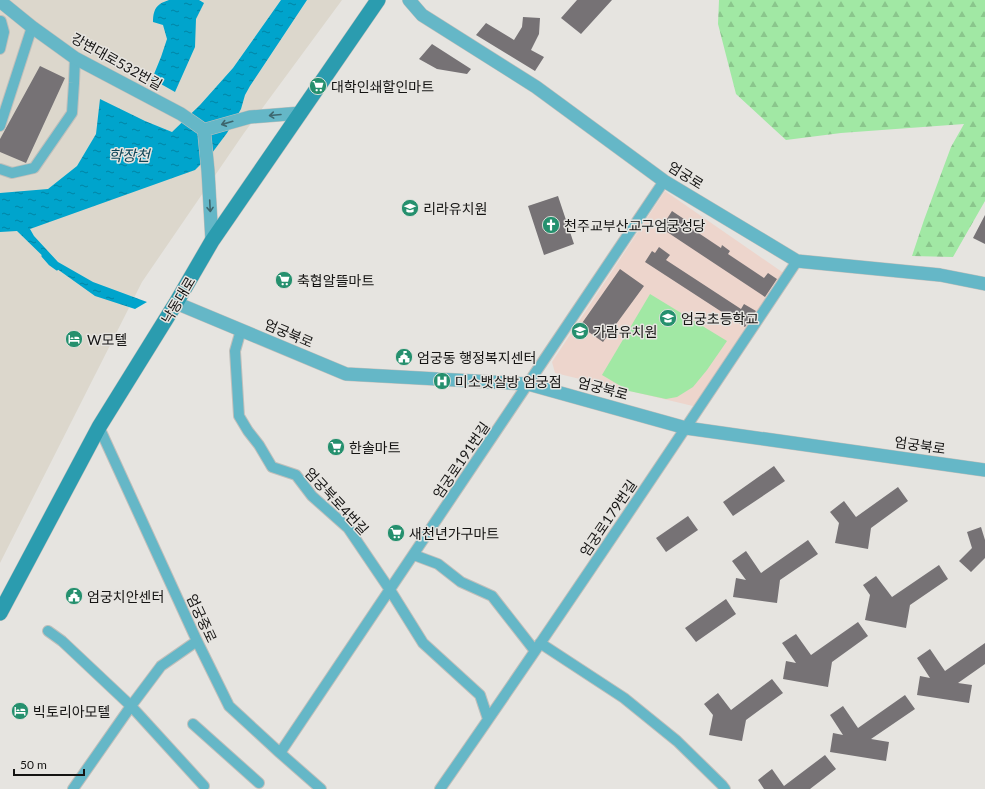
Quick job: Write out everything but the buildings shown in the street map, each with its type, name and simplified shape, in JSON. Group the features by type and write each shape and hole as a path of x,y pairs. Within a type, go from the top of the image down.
{"main road":[{"name":"낙동대로","path":"0,613 100,427 212,241 378,0"}],"street":[{"name":"엄궁로","path":"409,0 422,15 536,87 664,181 797,261 940,275 985,284"},
{"path":"0,49 4,32 0,21 5,5"},
{"name":"강변대로532번길","path":"5,5 32,27 75,58 181,114 204,130"},
{"path":"0,126 32,27"},
{"path":"0,169 12,173 34,168 68,119 72,113 75,58"},
{"path":"212,241 204,130 250,117 301,113"},
{"name":"엄궁로191번길","path":"280,753 664,181"},
{"name":"엄궁로179번길","path":"440,789 538,647 797,261"},
{"name":"엄궁북로","path":"176,303 346,374 528,384 686,428 985,470"},
{"name":"엄궁북로4번길","path":"241,330 235,351 239,416 248,431 259,444 272,467 296,475 312,496 348,528 390,590 423,643 480,695 488,719"},
{"name":"엄궁중로","path":"100,427 228,706 321,789"},
{"path":"414,555 438,564 462,582 492,596 538,647 624,698 677,741 725,789"},
{"path":"48,631 62,642 131,706 204,786"},
{"path":"73,789 161,666 197,641"},
{"path":"193,724 259,783"}],"shaded area":[{"path":"0,0 342,0 244,133 142,282 0,563"},
{"name":"엄궁초등학교","path":"665,191 785,274 697,407 555,373 552,362"}],"green space":[{"path":"719,0 985,0 985,201 953,257 912,256 951,147 964,124 841,133 786,140 736,94 718,24"},
{"path":"650,294 727,341 693,387 677,397 666,399 629,391 602,375"}],"water":[{"path":"169,0 199,0 204,3 196,19 195,47 175,92 152,79 167,39 163,25 153,22 154,14 158,6"},
{"name":"학장천","path":"281,0 307,0 250,86 245,95 241,109 227,133 212,153 195,170 30,229 34,236 58,262 93,282 147,302 135,309 95,296 53,266 17,231 0,232 0,193 48,189 77,166 96,134 100,99 145,121 172,132 200,105 233,68"}],"waterway":[{"path":"43,256 57,269"}],"place":[{"name":"대학인쇄할인마트","path":"318,86"},
{"name":"리라유치원","path":"410,208"},
{"name":"천주교부산교구엄궁성당","path":"551,225"},
{"name":"축협알뜰마트","path":"284,280"},
{"name":"엄궁초등학교","path":"668,318"},
{"name":"가람유치원","path":"580,331"},
{"name":"W모텔","path":"74,339"},
{"name":"엄궁동 행정복지센터","path":"404,357"},
{"name":"미소뱃살방 엄궁점","path":"442,381"},
{"name":"한솔마트","path":"336,447"},
{"name":"새천년가구마트","path":"396,533"},
{"name":"엄궁치안센터","path":"74,596"},
{"name":"빅토리아모텔","path":"20,711"}]}
